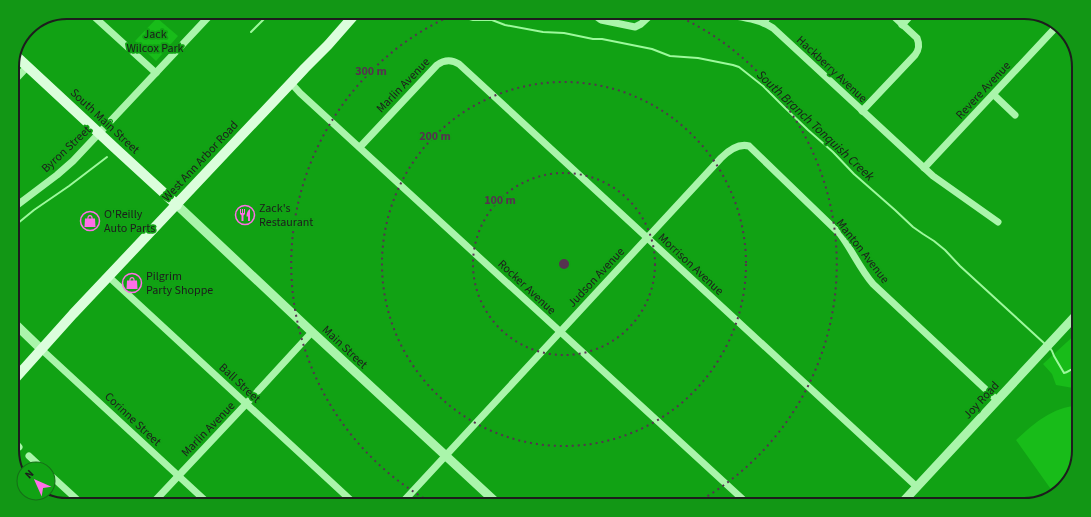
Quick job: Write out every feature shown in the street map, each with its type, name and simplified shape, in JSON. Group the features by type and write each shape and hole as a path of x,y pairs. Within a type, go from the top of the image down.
{"main road":[{"name":"West Ann Arbor Road","path":"19,374 351,19"},
{"name":"South Main Street","path":"20,60 177,205"}],"street":[{"path":"97,19 156,73"},
{"name":"Byron Street","path":"19,204 73,162 206,19"},
{"path":"599,19 634,27 641,24 646,19"},
{"name":"Hackberry Avenue","path":"750,19 764,23 773,28 941,183 998,222"},
{"path":"764,23 766,19"},
{"path":"862,111 915,56 918,51 919,43 917,38 896,19"},
{"path":"902,25 908,19"},
{"name":"Revere Avenue","path":"924,168 1054,30"},
{"name":"Marlin Avenue","path":"360,147 437,65 448,60"},
{"name":"Morrison Avenue","path":"448,60 456,62 462,66 917,487"},
{"path":"19,76 27,67"},
{"name":"Rocker Avenue","path":"292,83 300,93 741,498"},
{"path":"994,94 1015,114"},
{"name":"Judson Avenue","path":"407,498 728,152 744,145 749,146"},
{"name":"Manton Avenue","path":"749,146 840,234 864,273 873,284 996,400"},
{"name":"Main Street","path":"177,205 491,498"},
{"name":"Ball Street","path":"109,277 348,498"},
{"name":"Joy Road","path":"907,498 1072,319"},
{"path":"19,328 41,349"},
{"name":"Marlin Avenue","path":"158,498 312,332"},
{"name":"Corinne Street","path":"41,349 202,498"},
{"path":"29,456 34,461"},
{"path":"56,480 75,498"}],"green space":[{"name":"Jack Wilcox Park","path":"156,19 158,19 178,36 156,61 135,41"},
{"path":"1072,337 1072,388 1056,385 1052,374 1043,364"},
{"path":"1072,406 1071,459 1066,474 1051,490 1016,440 1044,417 1060,409"}],"waterway":[{"name":"South Branch Tonquish Creek","path":"251,32 264,19"},
{"name":"South Branch Tonquish Creek","path":"469,19 492,20 505,25 543,32 564,33 593,39 602,39 652,49 670,56 698,58 739,67 763,86 833,152 854,174 913,227 945,250 960,266 1045,344"},
{"name":"South Branch Tonquish Creek","path":"19,222 107,157"},
{"name":"South Branch Tonquish Creek","path":"1050,348 1064,373 1072,369"}],"place":[{"name":"Zack's Restaurant","path":"245,215"},
{"name":"O'Reilly Auto Parts","path":"90,221"},
{"name":"Pilgrim Party Shoppe","path":"132,283"}]}
